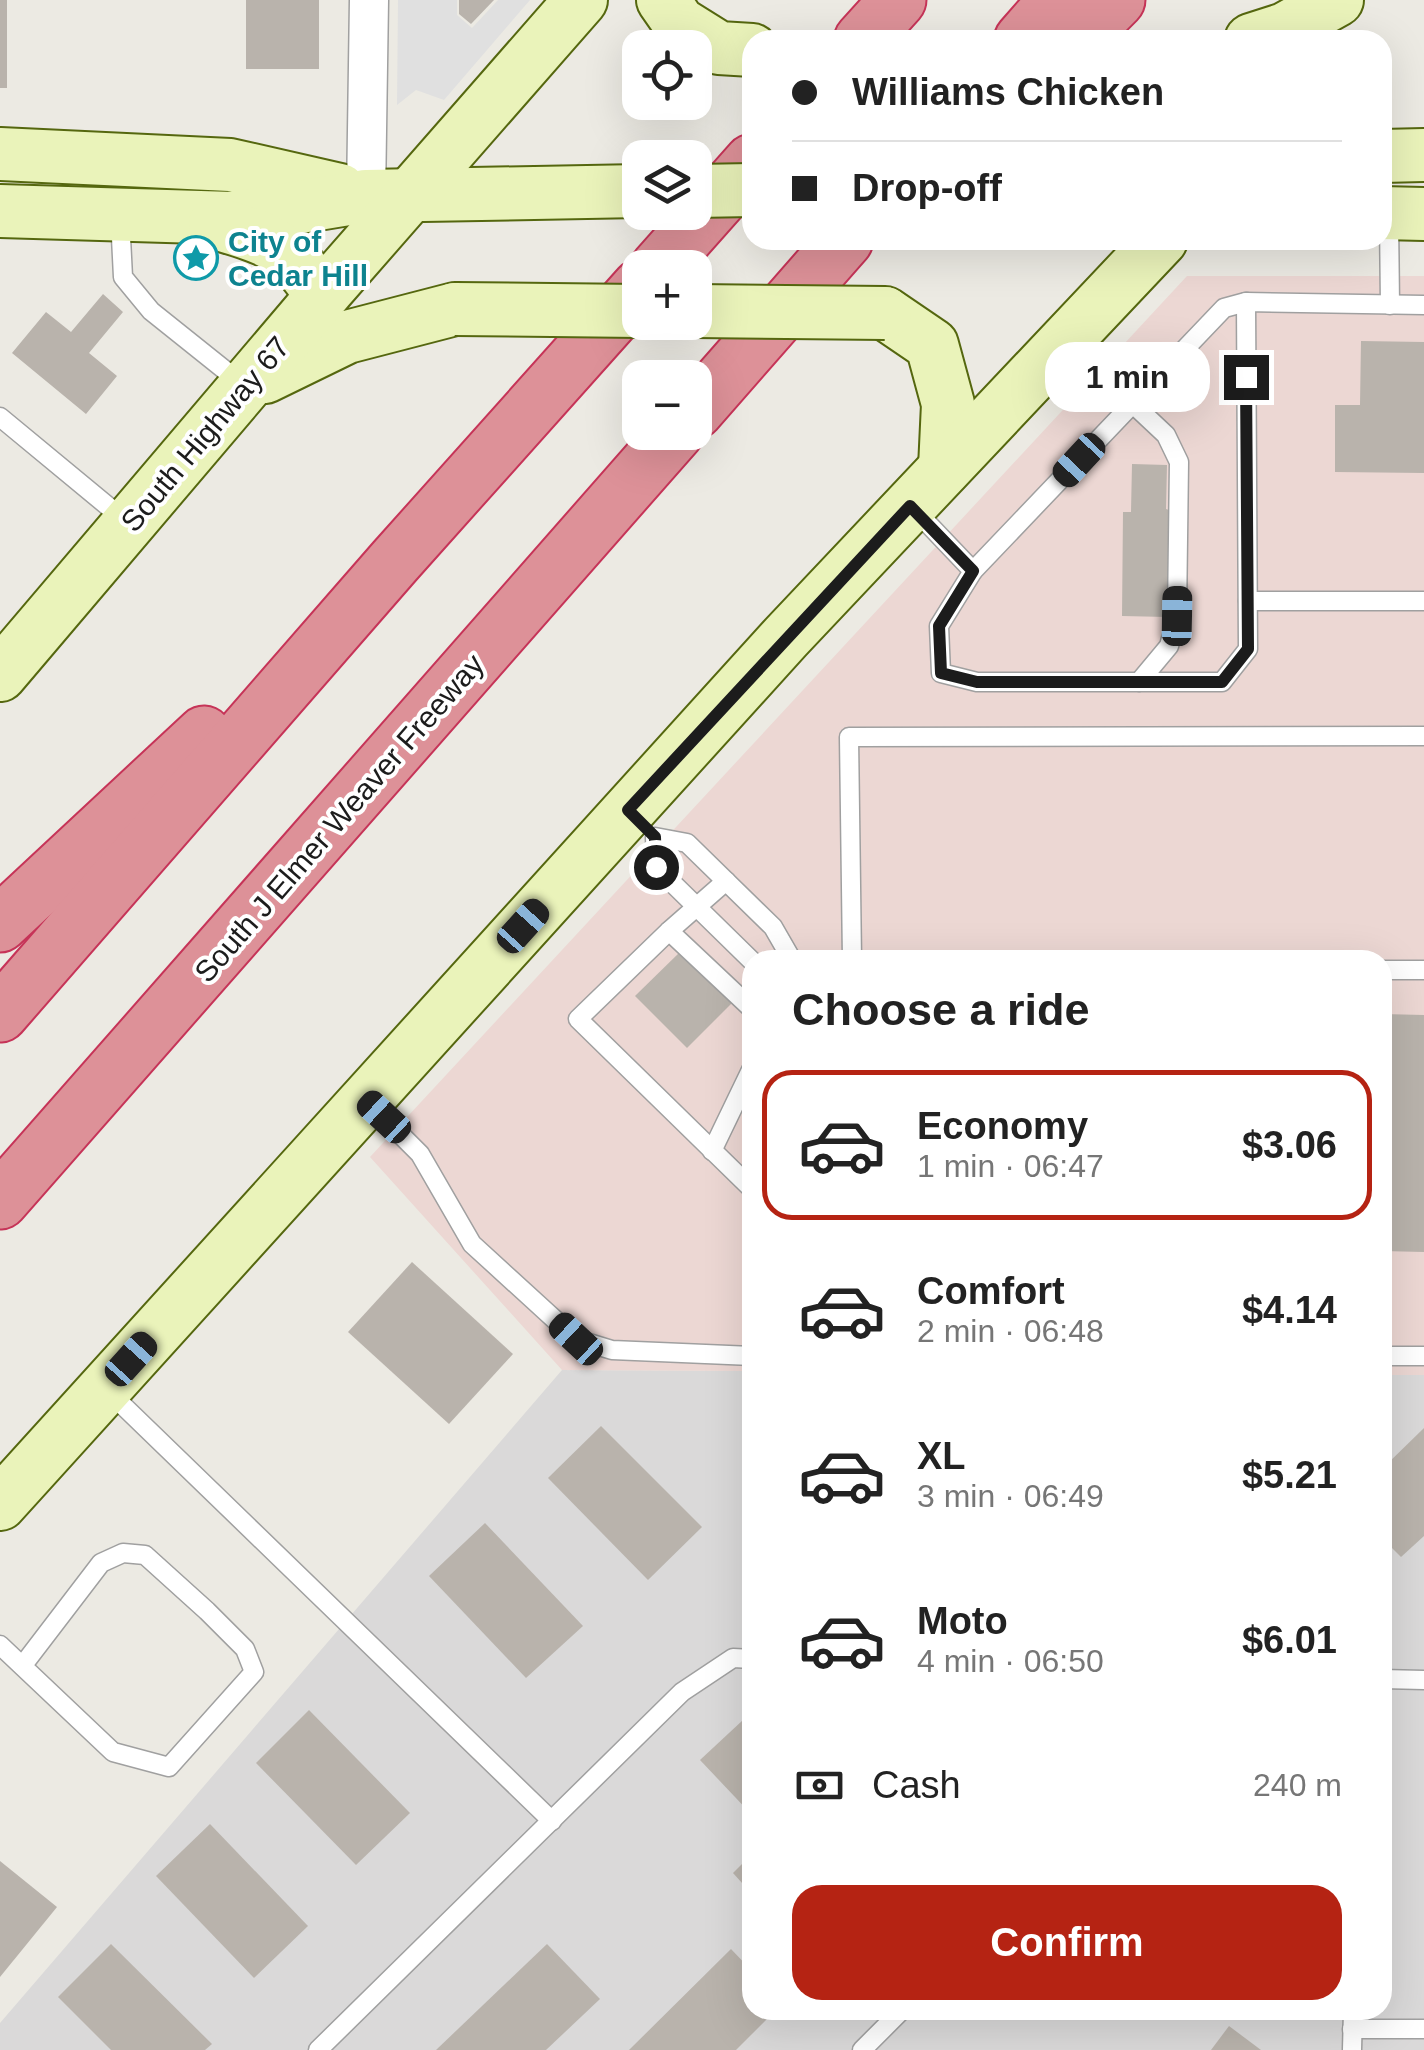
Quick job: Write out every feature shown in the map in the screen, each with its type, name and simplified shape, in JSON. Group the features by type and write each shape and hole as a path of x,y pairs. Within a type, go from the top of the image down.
{"highway":[{"path":"871,30 898,0"},
{"path":"1031,30 1057,0"},
{"path":"1087,30 1117,0"},
{"path":"674,250 742,173"},
{"path":"712,392 836,250"},
{"path":"786,307 848,250"},
{"path":"0,1014 622,307"},
{"name":"South J Elmer Weaver Freeway","path":"0,1201 660,450"},
{"path":"0,924 395,561"}],"main road":[{"name":"South Highway 67","path":"0,676 318,301 389,195 582,0"},
{"path":"664,0 679,23 736,49"},
{"path":"1282,30 1337,0"},
{"path":"1344,30 1370,0"},
{"path":"0,154 230,166 389,195"},
{"path":"1392,156 1424,155"},
{"path":"712,191 742,190"},
{"path":"0,211 233,218 389,195 615,192"},
{"path":"194,217 276,244 294,258 318,290 318,301"},
{"path":"0,1504 365,1099 642,824 910,506 1152,250"},
{"path":"712,310 786,307 884,313 932,345 948,404 945,468"},
{"path":"245,387 347,338 456,309 622,311"}],"street":[{"path":"370,0 389,195"}],"lane":[{"path":"1390,305 1399,214"},
{"path":"120,215 122,277 151,311 245,387"},
{"path":"1246,302 1248,649 1222,682 977,682 941,673 939,626 973,571 1224,308 1246,302 1424,305"},
{"path":"1132,404 1166,436 1179,462 1177,616 1170,646 1139,682"},
{"path":"0,417 129,524"},
{"path":"910,506 973,571"},
{"path":"1248,600 1424,600"},
{"path":"852,950 848,737 1424,736"},
{"path":"642,824 688,842 773,927 786,950"},
{"path":"642,824 656,867 742,951"},
{"path":"726,882 668,931 578,1019 742,1180"},
{"path":"668,931 742,999"},
{"path":"1392,970 1424,970"},
{"path":"712,1151 742,1089"},
{"path":"365,1099 420,1154 472,1244 576,1339 612,1350 742,1356"},
{"path":"1392,1356 1424,1356"},
{"path":"105,1388 552,1820"},
{"path":"0,1646 113,1752 169,1767 254,1672 245,1648 207,1611 145,1555 124,1553 101,1562 23,1664"},
{"path":"318,2050 682,1692 733,1658 742,1658"},
{"path":"1392,1679 1424,1680"},
{"path":"862,2050 892,2020"},
{"path":"1352,2020 1352,2050"},
{"path":"1359,2020 1424,2029"}],"shaded area":[{"path":"398,0 457,0 457,15 472,28 498,0 530,0 444,100 416,90 397,105"},
{"path":"1187,276 1424,276 1424,1375 1392,1375 1392,950 742,950 742,1371 562,1370 370,1157"},
{"path":"562,1370 742,1371 742,2020 1392,2020 1392,1375 1424,1375 1424,2050 0,2050 0,2023"}],"building":[{"path":"0,0 7,0 7,88 0,88"},
{"path":"246,0 319,0 319,69 246,69"},
{"path":"459,0 494,0 471,24 459,14"},
{"path":"103,294 123,312 89,353 117,376 86,414 12,353 46,312 71,332"},
{"path":"1361,341 1424,342 1424,473 1335,472 1335,405 1360,405"},
{"path":"1132,464 1167,465 1166,509 1172,511 1171,600 1167,600 1167,617 1122,616 1123,512 1131,512"},
{"path":"681,951 733,1002 687,1048 635,996"},
{"path":"1392,1014 1424,1015 1424,1252 1392,1251"},
{"path":"412,1262 513,1354 449,1424 348,1332"},
{"path":"601,1426 702,1527 648,1580 548,1478"},
{"path":"1424,1428 1424,1536 1401,1557 1392,1548 1392,1459"},
{"path":"485,1523 583,1626 526,1678 429,1576"},
{"path":"309,1710 410,1813 356,1865 256,1763"},
{"path":"742,1721 742,1804 700,1760"},
{"path":"210,1824 308,1926 254,1978 156,1876"},
{"path":"0,1861 57,1907 0,1977"},
{"path":"742,1864 742,1883 733,1873"},
{"path":"111,1944 212,2044 205,2050 111,2050 58,1997"},
{"path":"547,1944 600,1999 546,2050 436,2050"},
{"path":"731,1949 742,1961 742,2020 766,2020 736,2050 629,2050"},
{"path":"1229,2026 1261,2050 1211,2050"}],"place":[{"name":"City of Cedar Hill","path":"196,258"}],"route":[{"path":"656,867 655,837 628,810 910,506 973,571 939,626 941,673 977,682 1222,682 1248,649 1246,377"}]}
